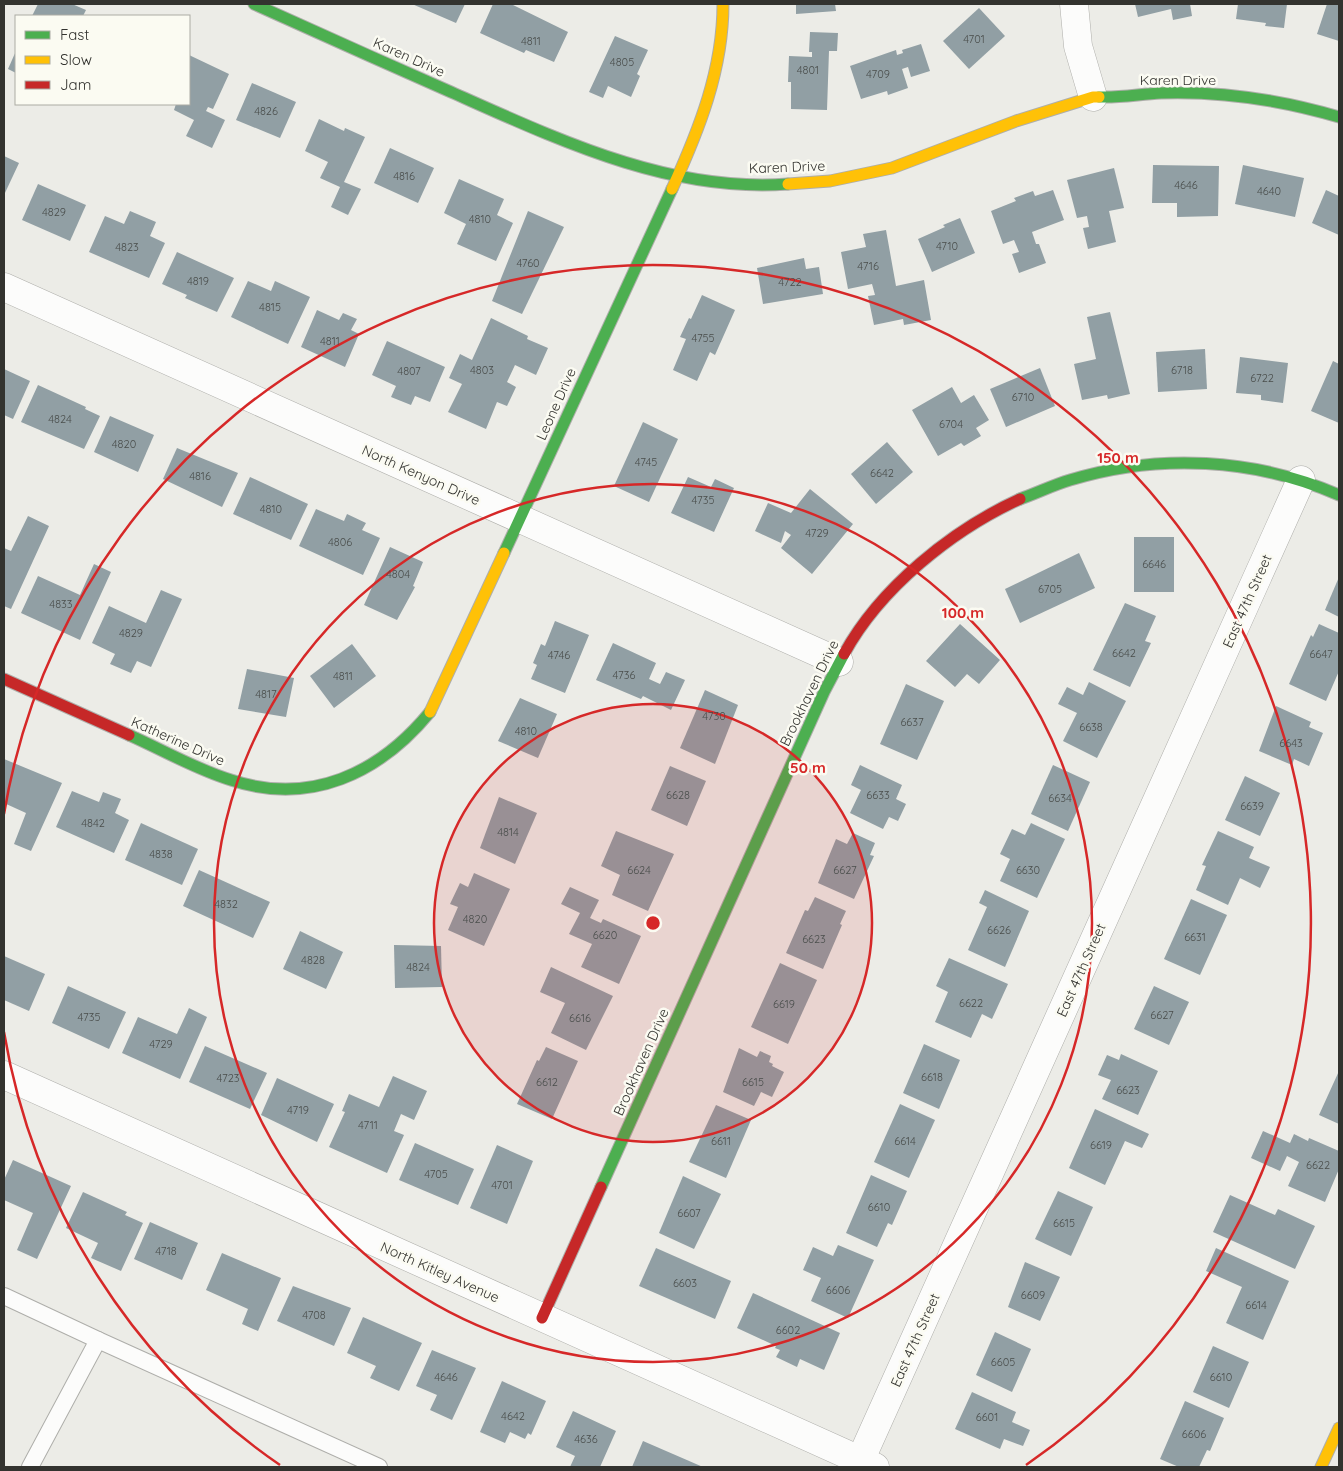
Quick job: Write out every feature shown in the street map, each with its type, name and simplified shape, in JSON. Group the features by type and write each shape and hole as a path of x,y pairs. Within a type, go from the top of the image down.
{"street":[{"name":"Karen Drive","path":"254,4 573,146 625,164 678,176 766,185 831,181 913,161 992,130 1092,97 1106,98 1160,93 1216,94 1271,101 1339,117"},
{"name":"Leone Drive","path":"349,776 373,767 395,751 431,711 521,519 702,121 716,75 724,34 723,4"},
{"path":"1074,4 1078,46 1092,97"},
{"name":"North Kenyon Drive","path":"4,287 839,662"},
{"name":"Brookhaven Drive","path":"542,1318 839,662 860,628 894,587 933,551 977,520 1001,507 1050,486 1114,469 1168,463 1212,464 1248,468 1301,480 1339,495"},
{"name":"East 47th Street","path":"868,1464 1301,480"},
{"name":"Katherine Drive","path":"4,679 218,776 243,784 270,789 309,788 349,776"},
{"name":"North Kitley Avenue","path":"4,1076 868,1464"},
{"path":"1321,1467 1339,1428"}],"lane":[{"path":"4,1296 379,1467"},
{"path":"30,1467 98,1340"}],"building":[{"path":"38,4 72,4 86,10 84,15 32,15"},
{"path":"412,4 465,4 456,23"},
{"path":"493,4 511,4 568,32 554,62 526,50 524,53 480,33"},
{"path":"796,4 835,4 836,11 796,14"},
{"path":"1135,4 1190,4 1192,16 1173,20 1171,9 1138,17"},
{"path":"1238,4 1287,4 1284,28 1265,26 1266,23 1236,19"},
{"path":"1327,4 1339,4 1339,41 1317,34"},
{"path":"979,8 1005,36 969,69 943,41"},
{"path":"810,32 838,33 837,51 829,51 827,110 791,109 791,82 788,82 789,56 812,57 812,52 809,52"},
{"path":"615,36 648,50 637,74 640,76 631,97 608,86 603,98 589,92"},
{"path":"921,44 930,71 911,77 908,67 902,69 908,88 888,95 887,91 861,99 850,66 896,50 897,55 903,53 902,50"},
{"path":"15,53 15,72 8,69"},
{"path":"190,55 229,74 213,109 208,107 206,111 225,120 212,148 186,136 194,120 174,110 176,105 190,105"},
{"path":"252,83 296,102 280,138 236,120"},
{"path":"319,119 344,131 345,128 365,137 344,182 361,189 348,215 331,207 340,187 320,178 328,162 305,151"},
{"path":"390,148 434,168 418,203 374,183"},
{"path":"4,156 19,163 4,195"},
{"path":"1153,165 1219,166 1218,216 1177,217 1177,203 1152,203"},
{"path":"1243,165 1304,178 1295,217 1235,204"},
{"path":"1114,168 1124,208 1109,211 1116,242 1088,249 1083,228 1089,227 1087,216 1077,218 1067,180"},
{"path":"459,179 504,199 497,215 513,223 496,261 457,244 466,224 444,213"},
{"path":"38,184 86,205 70,241 22,220"},
{"path":"1053,190 1064,220 1032,232 1046,263 1019,273 1012,254 1019,252 1014,240 1003,244 991,211 1016,201 1014,198 1033,191 1035,196"},
{"path":"1326,190 1339,196 1339,235 1312,223"},
{"path":"130,211 156,222 150,236 165,243 149,278 89,252 105,216 124,224"},
{"path":"528,211 564,227 522,314 492,301"},
{"path":"960,218 975,253 932,272 918,239"},
{"path":"886,230 896,286 924,280 931,320 904,325 903,319 874,325 868,296 875,295 872,284 848,289 841,252 866,247 863,234"},
{"path":"177,252 234,278 217,312 185,298 187,295 162,284"},
{"path":"804,258 806,269 819,267 823,294 763,304 757,268"},
{"path":"248,281 271,291 275,281 310,297 288,344 231,317"},
{"path":"702,295 735,310 715,355 710,352 697,381 673,370 686,339 680,337"},
{"path":"317,310 339,320 343,313 357,319 351,330 359,334 345,367 301,347"},
{"path":"1110,312 1130,394 1108,399 1107,395 1082,400 1074,364 1096,359 1087,317"},
{"path":"491,318 528,336 527,339 548,348 536,375 515,365 507,382 516,387 507,406 497,402 486,429 448,412 462,384 449,378 460,354 472,360"},
{"path":"387,341 445,367 430,402 415,396 411,405 391,397 396,386 372,375"},
{"path":"1205,349 1207,389 1158,392 1156,352"},
{"path":"1240,357 1288,363 1283,403 1261,400 1261,395 1236,393"},
{"path":"1333,361 1339,364 1339,423 1311,411"},
{"path":"1040,368 1055,406 1006,427 990,389"},
{"path":"4,369 30,381 13,419 4,415"},
{"path":"38,385 86,407 85,409 100,416 84,449 21,422"},
{"path":"952,387 961,403 974,395 989,420 976,428 981,436 964,446 961,443 938,456 912,410"},
{"path":"110,416 154,435 138,472 94,452"},
{"path":"643,422 678,439 649,502 614,486"},
{"path":"887,442 913,472 876,504 851,474"},
{"path":"177,448 238,473 222,507 163,479"},
{"path":"250,477 308,504 291,540 233,514"},
{"path":"688,477 711,487 715,479 734,488 714,532 671,513"},
{"path":"810,489 853,524 812,574 781,548 791,535 785,531 781,543 755,531 768,503 791,513"},
{"path":"316,509 344,521 347,514 366,523 362,530 380,538 363,575 299,546"},
{"path":"28,516 49,526 11,609 4,606 4,548 11,551"},
{"path":"1134,537 1174,537 1174,592 1134,592"},
{"path":"390,547 423,562 413,586 415,587 397,620 364,605"},
{"path":"1079,553 1095,588 1020,623 1005,589"},
{"path":"94,564 111,572 80,640 21,613 38,576 80,595"},
{"path":"1339,577 1339,617 1325,610"},
{"path":"161,590 182,599 151,667 137,661 131,673 110,664 115,654 92,643 109,606 146,623"},
{"path":"1125,603 1156,616 1145,641 1151,643 1130,687 1093,670"},
{"path":"555,621 589,635 565,693 531,679 537,665 533,663 541,644 545,646"},
{"path":"960,624 1000,660 979,684 967,674 955,687 926,661"},
{"path":"1319,624 1339,633 1339,671 1326,701 1289,684 1311,635 1313,637"},
{"path":"613,643 656,663 649,679 660,684 666,672 685,680 671,710 643,696 641,699 596,680"},
{"path":"352,644 376,676 334,708 310,676"},
{"path":"247,669 294,678 286,717 238,709"},
{"path":"1089,682 1126,701 1097,758 1063,741 1077,713 1058,704 1067,687 1083,695"},
{"path":"906,684 944,701 917,760 880,744"},
{"path":"705,690 738,705 715,764 680,748"},
{"path":"520,698 557,714 538,758 498,741"},
{"path":"1276,706 1311,722 1309,727 1323,733 1309,766 1294,759 1292,765 1259,751"},
{"path":"4,759 62,783 31,851 14,844 26,813 4,803"},
{"path":"860,765 902,785 896,799 906,804 898,821 889,817 883,829 850,813 861,790 851,785"},
{"path":"1053,765 1090,782 1068,831 1031,814"},
{"path":"670,766 706,781 687,826 651,810"},
{"path":"1245,776 1280,793 1260,836 1225,820"},
{"path":"72,791 99,802 103,792 121,799 115,813 129,820 114,853 56,827"},
{"path":"499,797 537,813 515,864 480,848"},
{"path":"141,823 198,849 182,885 125,860"},
{"path":"1031,823 1065,839 1037,898 1000,881 1010,859 1000,854 1012,829 1025,835"},
{"path":"616,831 674,854 648,911 612,895 620,875 601,866"},
{"path":"1218,831 1254,847 1249,858 1270,867 1260,888 1240,878 1228,905 1196,890 1206,866 1202,865"},
{"path":"853,833 875,843 870,855 874,856 854,899 818,883 836,839 847,844"},
{"path":"199,870 270,902 253,938 183,906"},
{"path":"474,873 510,889 484,946 448,930 458,907 450,904 460,883 468,887"},
{"path":"570,887 599,900 590,918 601,923 603,919 641,936 619,984 581,967 592,944 569,934 580,913 561,904"},
{"path":"985,890 1029,911 1005,967 968,950 987,907 979,903"},
{"path":"815,897 846,911 823,969 786,953 805,910 808,911"},
{"path":"1191,899 1227,915 1200,975 1164,959"},
{"path":"300,931 343,952 326,989 283,969"},
{"path":"394,945 441,946 442,987 395,988"},
{"path":"4,956 45,974 29,1011 4,1000"},
{"path":"949,958 1008,984 992,1019 982,1014 971,1038 935,1022 948,992 936,986"},
{"path":"780,963 817,980 788,1044 751,1027"},
{"path":"551,967 613,996 586,1050 551,1033 565,1003 540,992"},
{"path":"68,986 126,1012 109,1049 52,1023"},
{"path":"1154,986 1189,1002 1169,1045 1134,1029"},
{"path":"189,1008 207,1017 180,1079 122,1053 138,1017 177,1034"},
{"path":"924,1044 960,1060 939,1109 903,1093"},
{"path":"205,1046 267,1073 250,1109 189,1082"},
{"path":"546,1047 578,1061 552,1119 517,1104 537,1060 539,1061"},
{"path":"739,1048 757,1057 760,1051 771,1056 769,1062 773,1064 772,1066 784,1072 772,1097 761,1092 754,1106 723,1092"},
{"path":"1121,1054 1158,1071 1138,1115 1102,1099 1111,1080 1098,1075 1107,1055 1119,1060"},
{"path":"1339,1071 1339,1124 1319,1115"},
{"path":"393,1076 427,1091 414,1120 401,1114 394,1131 404,1135 387,1173 329,1147 345,1112 342,1111 349,1094 379,1107"},
{"path":"277,1078 334,1104 317,1142 261,1115"},
{"path":"900,1104 935,1120 909,1178 874,1162"},
{"path":"716,1105 751,1120 726,1178 689,1162"},
{"path":"1095,1109 1149,1134 1142,1148 1125,1141 1105,1185 1069,1168"},
{"path":"1263,1131 1290,1143 1294,1134 1308,1141 1309,1138 1339,1151 1339,1169 1325,1202 1288,1186 1299,1162 1287,1156 1280,1171 1251,1158"},
{"path":"415,1143 474,1169 458,1205 399,1180"},
{"path":"497,1145 533,1161 507,1224 470,1208"},
{"path":"13,1160 71,1186 37,1259 17,1250 33,1213 4,1200 4,1180"},
{"path":"871,1175 907,1191 892,1225 888,1223 877,1247 846,1233"},
{"path":"683,1176 721,1194 694,1249 659,1233"},
{"path":"1058,1191 1093,1207 1071,1256 1035,1239"},
{"path":"83,1192 127,1212 125,1215 143,1223 121,1271 91,1258 98,1243 66,1228"},
{"path":"1230,1195 1275,1215 1278,1209 1315,1226 1295,1269 1213,1232"},
{"path":"150,1222 198,1243 182,1280 134,1259"},
{"path":"838,1245 874,1260 848,1318 811,1301 821,1278 803,1270 813,1247 833,1256"},
{"path":"656,1248 731,1281 715,1319 639,1286"},
{"path":"1216,1248 1289,1281 1263,1340 1226,1323 1242,1287 1206,1271"},
{"path":"222,1253 281,1278 258,1331 242,1324 248,1309 206,1290"},
{"path":"1025,1262 1060,1277 1040,1321 1008,1307"},
{"path":"293,1286 351,1308 334,1346 277,1321"},
{"path":"753,1293 840,1333 824,1370 800,1359 797,1367 776,1357 780,1350 775,1348 776,1346 737,1328"},
{"path":"363,1317 422,1343 399,1391 370,1378 376,1366 347,1353"},
{"path":"995,1332 1031,1349 1012,1392 976,1375"},
{"path":"1213,1346 1249,1362 1229,1408 1193,1392"},
{"path":"432,1350 476,1368 452,1420 430,1410 437,1395 416,1386"},
{"path":"502,1381 546,1401 531,1435 528,1433 525,1439 510,1432 505,1443 480,1432"},
{"path":"972,1392 1016,1412 1012,1422 1030,1430 1023,1446 1004,1439 1000,1449 955,1429"},
{"path":"1185,1401 1224,1418 1210,1451 1207,1450 1199,1467 1179,1467 1160,1459"},
{"path":"573,1411 616,1431 600,1467 570,1467 575,1456 556,1447"},
{"path":"643,1441 703,1467 632,1467"}],"traffic: fast":[{"path":"254,4 532,127 615,159 657,171 700,180 744,185 788,184"},
{"path":"1099,97 1161,93 1228,95 1273,101 1339,117"},
{"path":"504,553 672,189"},
{"path":"1020,499 1064,482 1103,471 1172,463 1206,463 1274,473 1339,495"},
{"path":"601,1187 824,692 844,654"},
{"path":"129,735 218,776 260,787 288,789 315,786 341,779 365,768 410,734 430,712"}],"traffic: slow":[{"path":"672,189 708,99 719,52 723,4"},
{"path":"788,184 830,181 892,168 1016,121 1093,97 1099,97"},
{"path":"430,712 504,553"},
{"path":"1321,1467 1339,1428"}],"traffic: jam":[{"path":"844,654 877,606 920,563 969,527 1020,499"},
{"path":"4,679 129,735"},
{"path":"542,1318 601,1187"}]}
